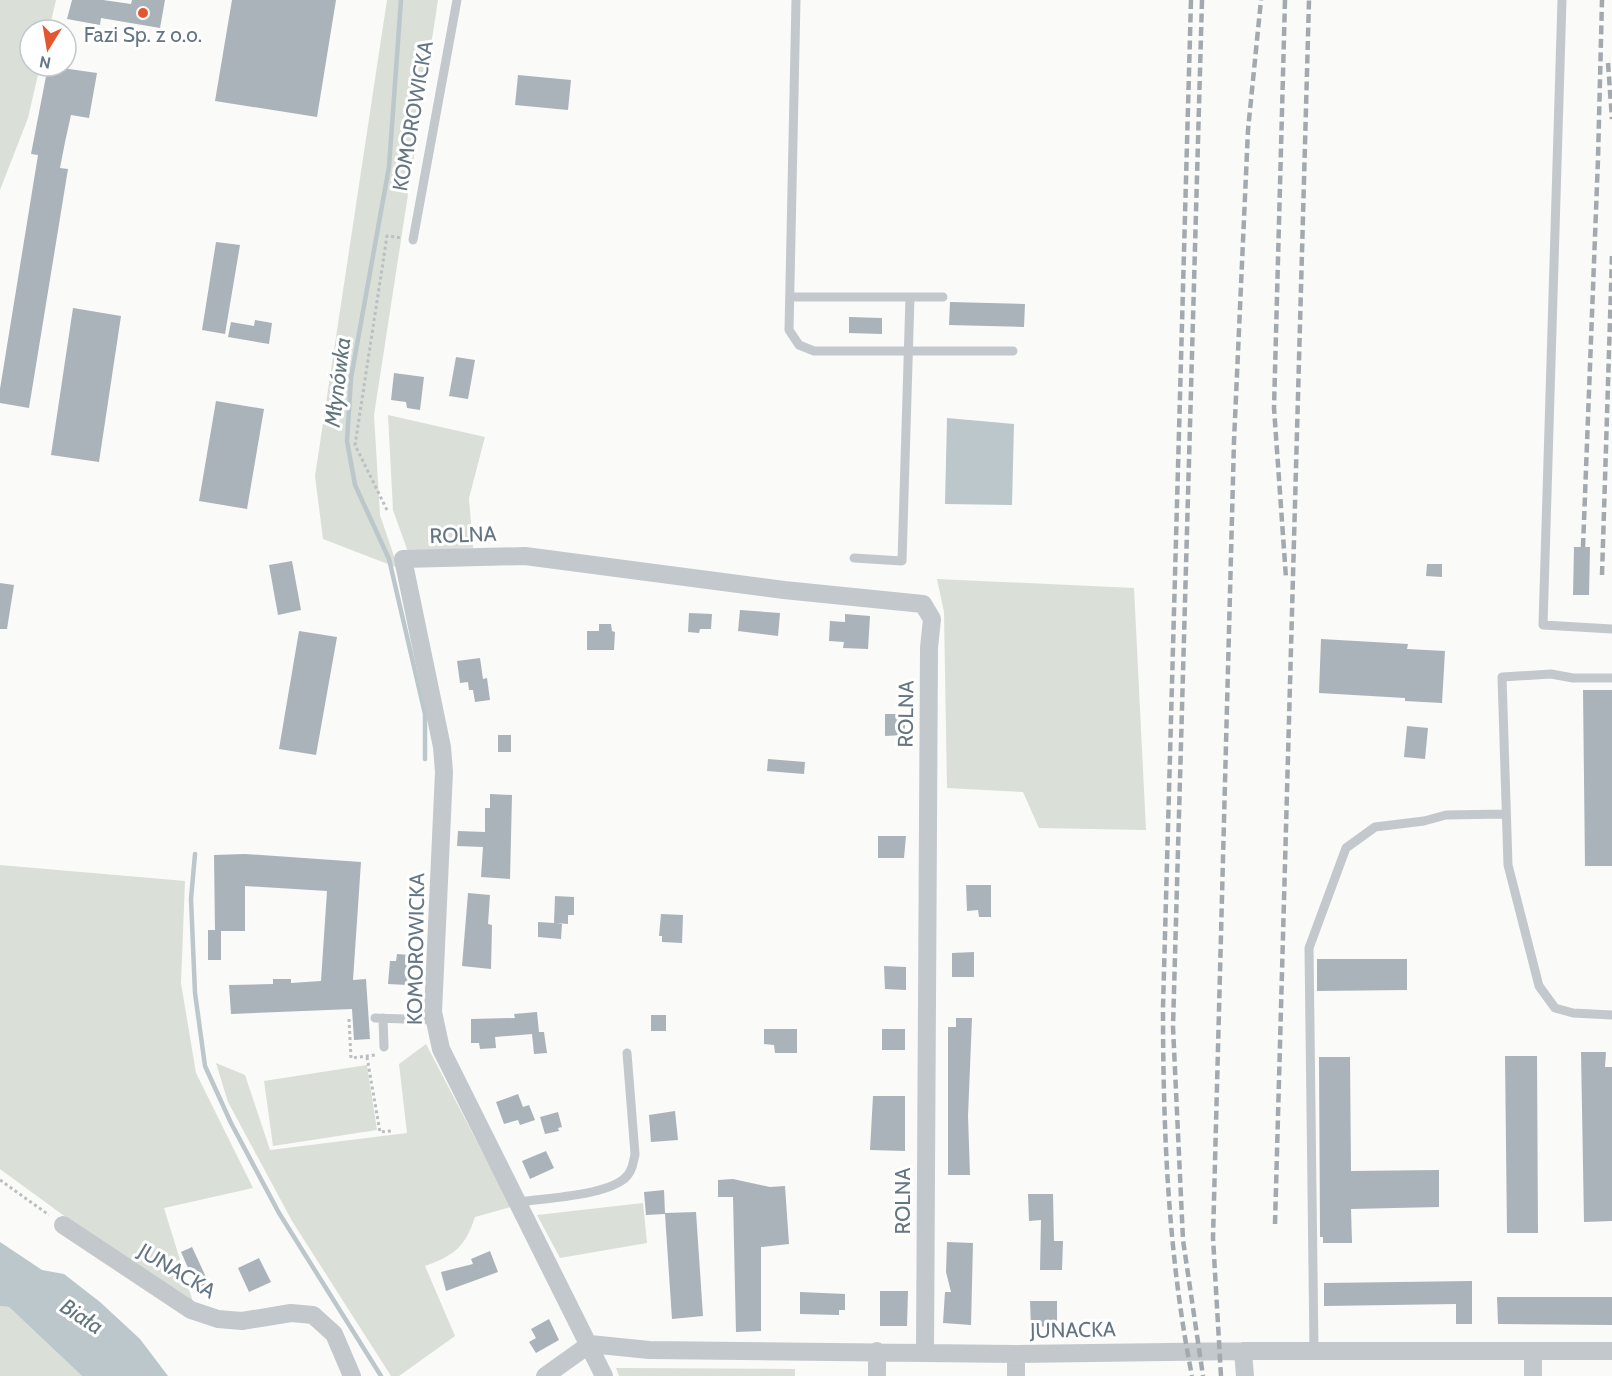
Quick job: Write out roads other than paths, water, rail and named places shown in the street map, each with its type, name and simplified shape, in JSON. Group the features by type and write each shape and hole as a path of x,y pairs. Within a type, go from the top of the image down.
{"street":[{"name":"ROLNA","path":"403,560 525,556 784,590 923,604 932,619 929,648 925,1351"},
{"name":"KOMOROWICKA","path":"403,560 442,747 444,772 434,1020 441,1048 604,1376"},
{"name":"JUNACKA","path":"63,1225 191,1310 218,1319 242,1321 291,1313 313,1315 334,1334 352,1376"},
{"name":"JUNACKA","path":"590,1344 649,1350 1016,1353 1612,1351"},
{"path":"545,1376 590,1344"},
{"path":"1243,1351 1245,1376"},
{"path":"1533,1351 1533,1376"},
{"path":"877,1352 878,1376"},
{"path":"1016,1353 1016,1376"}],"lane":[{"name":"KOMOROWICKA","path":"413,240 457,0"},
{"path":"796,0 789,330 799,345 814,351 1012,351"},
{"path":"1562,0 1543,625 1612,629"},
{"path":"790,297 943,297"},
{"path":"854,558 902,561 910,297"},
{"path":"1612,678 1573,678 1551,674 1502,677 1508,865 1539,986 1555,1008 1573,1013 1612,1015"},
{"path":"1314,1351 1309,948 1346,848 1375,827 1424,821 1446,815 1506,814"},
{"path":"384,1050 379,1018 434,1020"},
{"path":"519,1202 601,1189 623,1180 632,1170 635,1154 627,1053"}],"water":[{"path":"947,418 1014,424 1012,505 945,504"},
{"name":"Biała","path":"0,1242 42,1270 64,1274 100,1302 140,1339 168,1376 82,1376 9,1307 0,1306"}],"waterway":[{"name":"Młynówka","path":"401,0 389,167 351,378 347,441 355,485 389,559 425,714 425,759"},
{"path":"195,854 191,899 195,993 205,1066 231,1123 279,1213 381,1376"}],"railway":[{"path":"1191,0 1163,1007 1164,1100 1172,1239 1192,1376"},
{"path":"1202,0 1173,1027 1183,1240 1203,1376"},
{"path":"1221,1376 1213,1238 1234,441 1248,130 1261,0"},
{"path":"1285,0 1274,408 1286,578"},
{"path":"1275,1224 1309,0"},
{"path":"1583,547 1602,0"},
{"path":"1608,63 1612,119"},
{"path":"1602,575 1612,256"}],"place":[{"name":"Fazi Sp. z o.o.","path":"143,13"}]}
